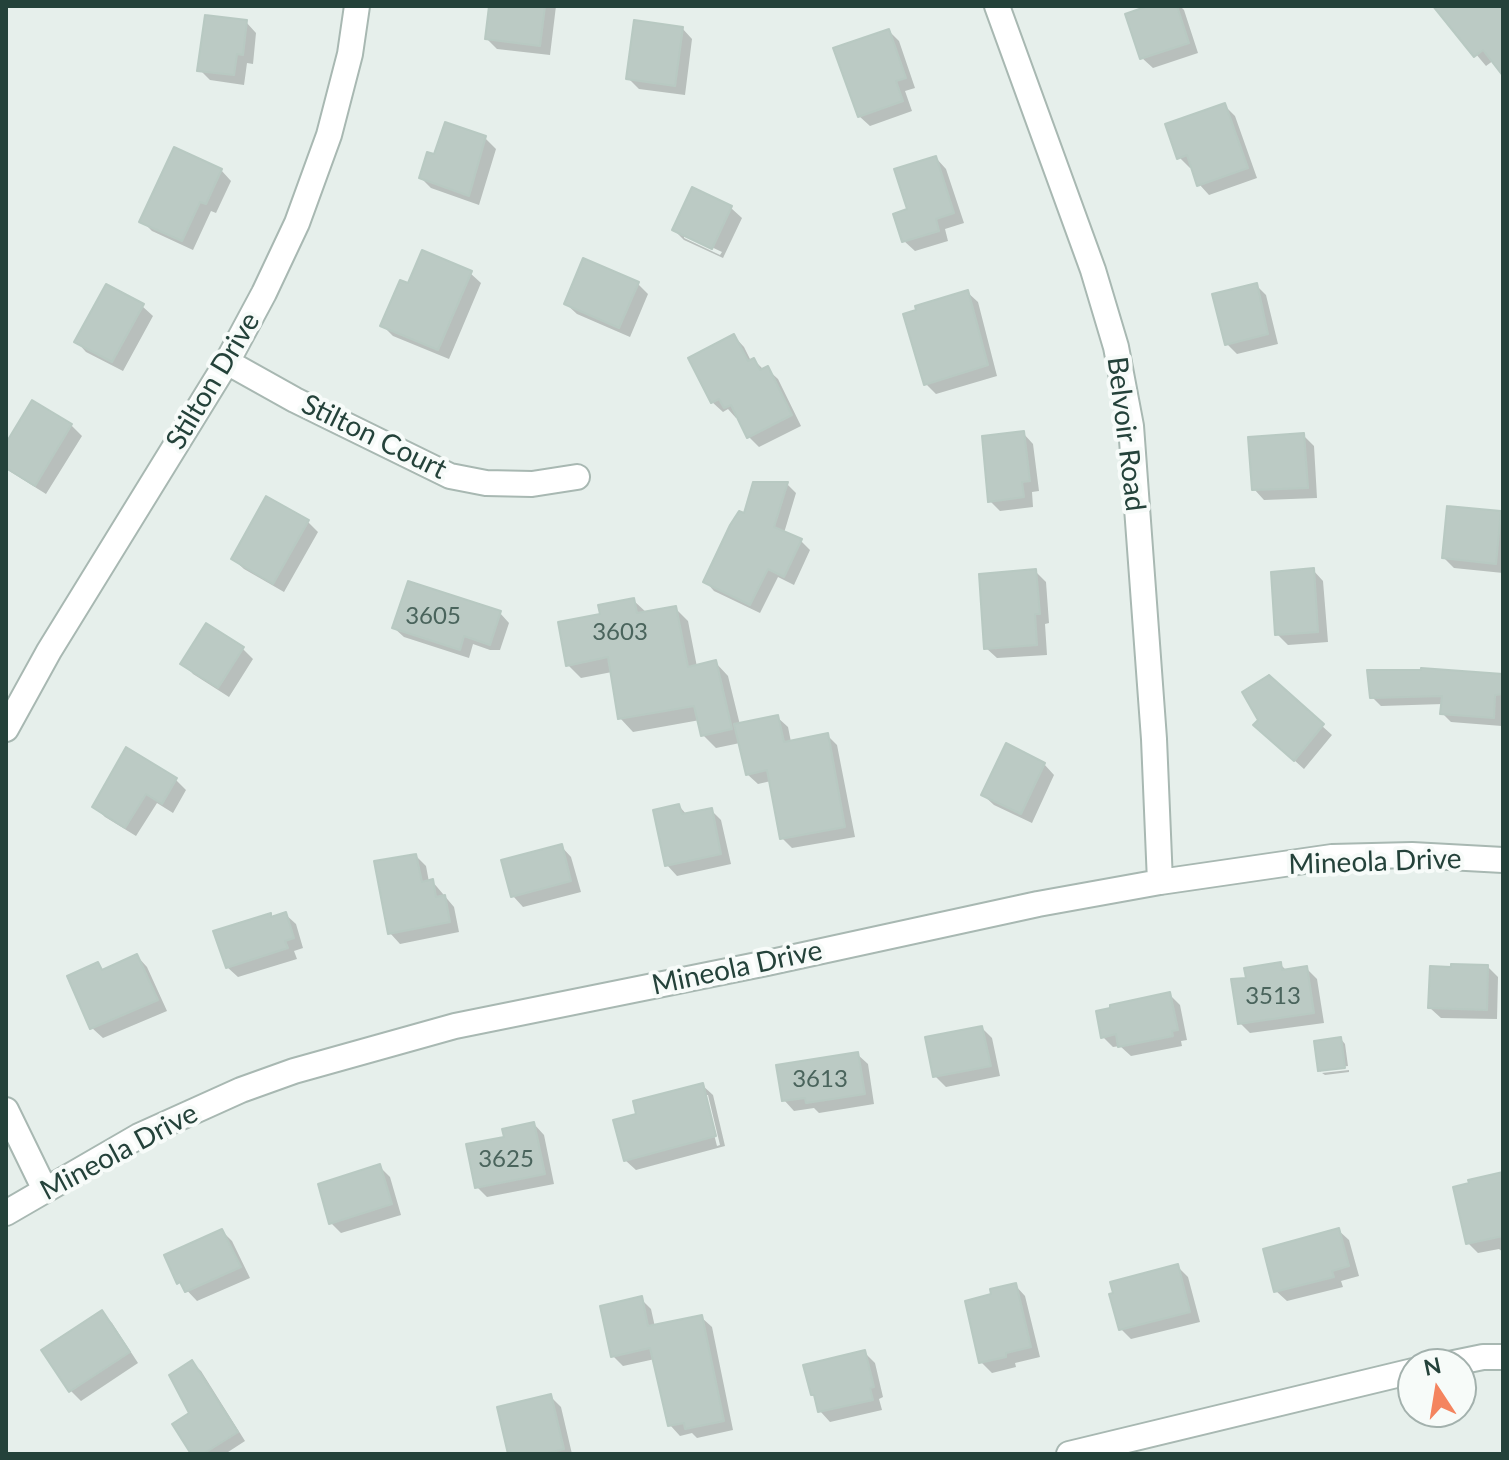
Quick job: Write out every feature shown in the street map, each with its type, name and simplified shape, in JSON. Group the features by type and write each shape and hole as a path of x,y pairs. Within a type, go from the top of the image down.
{"street":[{"name":"Stilton Drive","path":"6,729 49,651 227,362 264,293 297,223 329,135 350,54 357,6"},
{"name":"Belvoir Road","path":"997,6 1093,270 1116,347 1131,426 1154,739 1160,882"},
{"name":"Stilton Court","path":"227,362 295,400 450,476 486,483 532,484 577,477"},
{"name":"Mineola Drive","path":"6,1213 139,1136 241,1090 294,1071 455,1026 1038,904 1160,882 1332,857 1412,855 1503,860"},
{"path":"6,1110 45,1190"},
{"path":"1477,1358 1503,1357"},
{"path":"1069,1454 1397,1375"}],"building":[{"path":"489,6 545,6 540,46 485,39"},
{"path":"1148,6 1177,6 1189,43 1140,59 1125,14"},
{"path":"1433,6 1503,6 1503,76 1483,50 1474,57"},
{"path":"205,15 247,20 243,55 237,54 234,75 197,71"},
{"path":"634,20 683,27 675,86 626,79"},
{"path":"889,29 906,78 896,81 903,101 858,117 833,48"},
{"path":"1225,103 1248,168 1197,186 1187,155 1177,159 1165,124"},
{"path":"445,122 486,136 469,196 419,178 427,152 434,154"},
{"path":"174,147 222,169 206,204 200,202 182,241 139,222"},
{"path":"936,156 954,213 936,219 939,231 902,242 893,214 907,209 894,169"},
{"path":"692,187 732,206 712,249 672,230"},
{"path":"422,250 472,271 438,350 380,326 400,280 408,283"},
{"path":"583,258 639,282 619,328 564,304"},
{"path":"1257,283 1268,334 1225,345 1212,294"},
{"path":"106,284 144,304 112,362 74,342"},
{"path":"968,290 988,365 924,385 903,314 916,310 915,306"},
{"path":"734,334 748,361 754,358 760,370 768,366 792,415 747,438 731,405 724,408 719,399 711,403 688,358"},
{"path":"32,400 72,424 35,486 6,468 6,443"},
{"path":"1024,431 1030,481 1022,482 1024,497 988,502 982,436"},
{"path":"1304,433 1308,488 1252,490 1248,437"},
{"path":"753,482 788,482 774,527 802,539 784,577 768,569 750,605 703,582 730,525 739,511 744,513"},
{"path":"266,496 309,520 273,584 231,559"},
{"path":"1447,506 1501,511 1496,564 1442,558"},
{"path":"1314,568 1318,632 1275,635 1271,572"},
{"path":"1036,569 1040,614 1035,614 1037,645 984,649 979,574"},
{"path":"408,581 501,611 490,645 464,636 460,650 392,628"},
{"path":"634,598 637,613 676,606 688,667 716,660 732,729 701,736 694,706 618,719 608,657 566,666 558,622 600,614 598,605"},
{"path":"206,623 244,647 218,688 180,664"},
{"path":"1421,668 1503,674 1503,694 1495,695 1494,718 1440,714 1442,696 1370,698 1367,670"},
{"path":"1269,675 1324,724 1294,761 1253,725 1258,720 1242,692"},
{"path":"778,715 784,742 828,733 845,827 780,839 767,770 746,775 734,724"},
{"path":"1006,743 1045,763 1021,814 981,795"},
{"path":"126,747 177,778 162,804 146,794 125,828 92,807"},
{"path":"679,804 682,814 712,808 721,854 665,866 653,810"},
{"path":"562,844 571,881 511,897 501,860"},
{"path":"416,854 422,882 433,879 436,897 445,895 450,922 388,934 374,861"},
{"path":"286,912 294,938 285,941 288,948 226,968 213,931 271,913 271,917"},
{"path":"137,954 158,1000 90,1029 67,976 98,962 102,970"},
{"path":"1281,962 1282,970 1307,966 1314,1013 1238,1024 1231,979 1246,978 1244,968"},
{"path":"1451,964 1488,965 1487,1010 1428,1008 1430,966 1451,967"},
{"path":"1170,992 1178,1030 1172,1031 1173,1036 1118,1047 1116,1034 1101,1038 1096,1011"},
{"path":"982,1026 991,1066 933,1077 925,1037"},
{"path":"1341,1037 1345,1068 1318,1071 1314,1041"},
{"path":"858,1052 865,1094 806,1103 805,1098 782,1101 776,1065"},
{"path":"703,1083 716,1136 624,1161 613,1120 636,1114 633,1101"},
{"path":"534,1122 545,1174 475,1188 466,1144 504,1137 502,1129"},
{"path":"380,1164 392,1204 329,1224 318,1184"},
{"path":"1503,1172 1503,1236 1466,1244 1453,1187"},
{"path":"1339,1228 1349,1266 1332,1271 1334,1277 1274,1292 1263,1249"},
{"path":"222,1229 241,1267 185,1292 180,1282 177,1284 164,1255"},
{"path":"1178,1264 1190,1312 1119,1330 1109,1294 1113,1293 1110,1282"},
{"path":"1016,1283 1031,1347 979,1363 965,1301 991,1294 990,1289"},
{"path":"642,1296 648,1326 702,1315 724,1421 685,1429 684,1423 668,1426 650,1348 611,1357 600,1306"},
{"path":"102,1310 130,1352 69,1392 41,1350"},
{"path":"865,1350 874,1387 870,1388 873,1400 818,1412 803,1365"},
{"path":"192,1360 238,1432 203,1454 191,1454 172,1424 189,1413 169,1375"},
{"path":"551,1394 564,1449 544,1454 508,1454 497,1407"}]}
